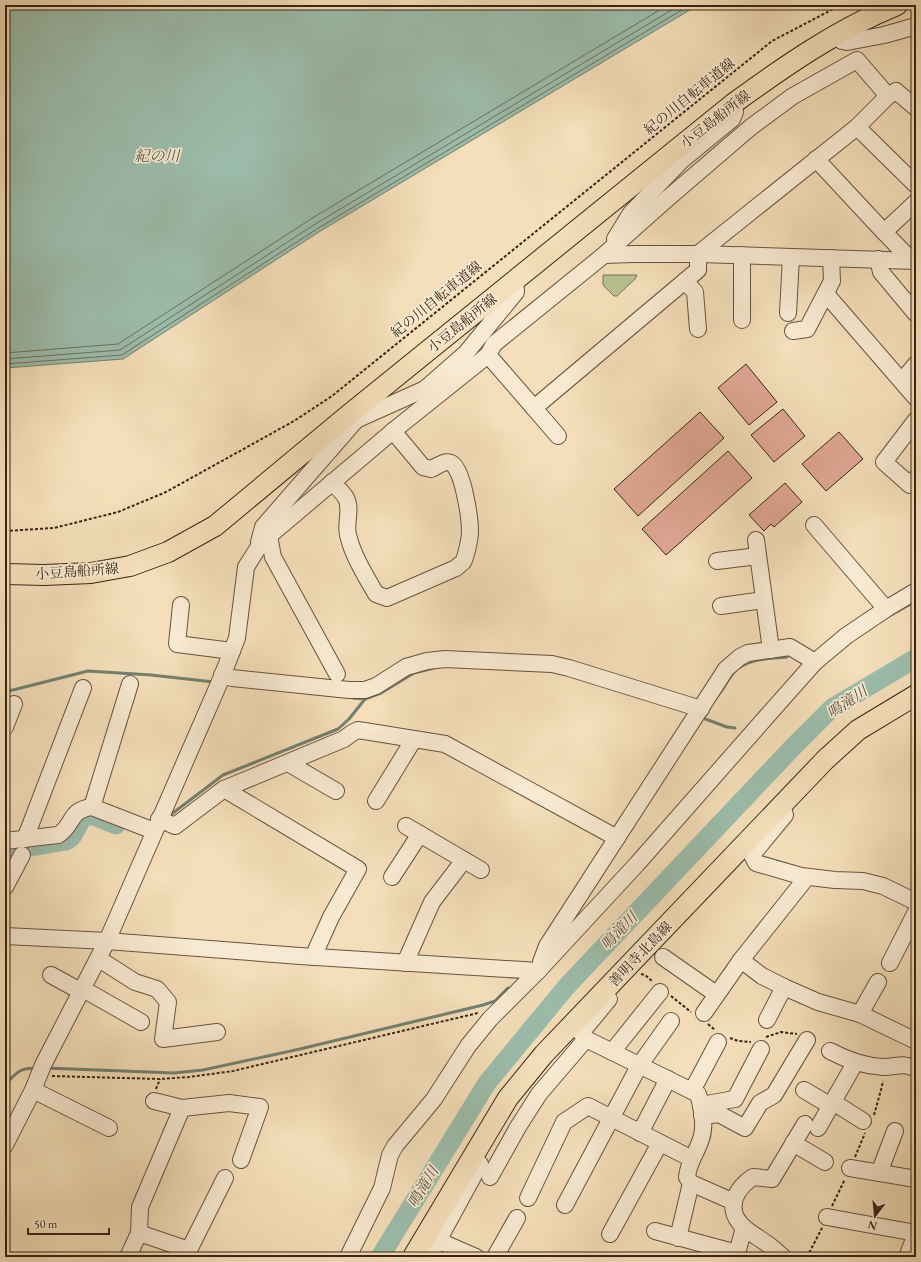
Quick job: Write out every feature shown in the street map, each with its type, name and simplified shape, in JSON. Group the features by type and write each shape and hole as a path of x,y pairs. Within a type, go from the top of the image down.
{"main road":[{"name":"小豆島船所線","path":"5,574 44,575 91,573 130,566 168,552 214,526 353,417 515,280 734,103 781,69 838,34 897,5"},
{"name":"善明寺北島線","path":"413,1257 508,1098 544,1054 825,760 858,730 916,695"}],"street":[{"path":"838,34 842,41 847,42 884,35 916,26"},
{"path":"337,674 273,557 263,542 263,527 353,417 428,394 488,355 494,344 604,255 751,127 793,96 857,60 888,96"},
{"path":"698,254 857,127 888,96 896,91 916,108"},
{"path":"604,255 631,213 682,160 732,119 735,112 734,103"},
{"path":"857,127 916,185"},
{"path":"816,159 884,232 913,260"},
{"path":"884,232 916,202"},
{"path":"604,255 698,254 913,260"},
{"path":"534,408 698,270 698,254"},
{"path":"742,255 742,320"},
{"path":"788,313 791,257"},
{"path":"793,331 807,328 826,294 832,281 831,258"},
{"path":"878,259 880,272 916,314"},
{"path":"5,1145 99,959 220,681 237,638 246,567 263,542 393,430 428,394 466,353 516,292 515,280"},
{"path":"685,281 694,292 698,329"},
{"path":"826,294 916,398"},
{"path":"488,355 558,436"},
{"path":"902,381 916,364"},
{"path":"916,420 884,462 910,485 916,478"},
{"path":"332,482 346,498 349,506 347,526 348,536 359,564 376,594 387,598 456,568 463,561 470,533 464,484 459,473 452,463 449,462 431,469 423,467 393,430"},
{"path":"814,524 886,609"},
{"path":"717,561 757,548 771,650"},
{"path":"246,567 263,558 273,557"},
{"path":"348,1257 382,1188 390,1155 395,1146 434,1099 468,1046 499,1010 538,971 637,864 815,662 846,636 916,591"},
{"path":"721,606 764,600"},
{"path":"181,605 177,644 232,651"},
{"path":"538,971 547,946 726,669 748,653 790,647 815,662"},
{"path":"220,681 232,678 349,690 365,690 376,686 406,667 427,661 439,660 552,664 569,668 698,713"},
{"path":"92,807 130,684"},
{"path":"25,839 83,688"},
{"path":"5,727 14,704"},
{"path":"5,841 58,835 64,830 79,810 92,807 157,825 175,826 224,789 344,739 358,730 445,744 617,838"},
{"path":"376,801 414,739"},
{"path":"288,763 336,790"},
{"path":"224,789 358,869 331,917 314,957"},
{"path":"782,804 785,815 752,855 756,863 808,877 863,881 883,886 916,902"},
{"path":"406,826 481,870"},
{"path":"392,877 420,834"},
{"path":"5,886 22,855"},
{"path":"406,963 432,902 464,860"},
{"path":"704,1013 741,960 808,877"},
{"path":"890,963 916,912"},
{"path":"5,936 107,941 314,957 538,971"},
{"path":"663,957 716,994"},
{"path":"99,959 136,982 157,989 168,1002 163,1039 217,1032"},
{"path":"741,960 762,976 784,987 818,1002 860,1014 916,1041"},
{"path":"51,975 83,990 141,1022"},
{"path":"860,1014 878,982"},
{"path":"767,1020 784,987"},
{"path":"612,1052 660,992"},
{"path":"602,993 608,999 581,1033 586,1039 698,1094 702,1111 702,1138 692,1159 687,1177 691,1184 734,1202"},
{"path":"565,1205 639,1066 671,1022"},
{"path":"490,1177 518,1127 539,1094 586,1039"},
{"path":"702,1111 719,1114 745,1128 760,1103 774,1095 807,1040"},
{"path":"692,1091 718,1042"},
{"path":"702,1111 735,1099 761,1048"},
{"path":"830,1051 855,1063 884,1067 912,1066 916,1048"},
{"path":"783,1257 768,1244 744,1228 738,1221 735,1213 734,1202 739,1188 753,1177 772,1179 793,1143 832,1104 855,1063"},
{"path":"39,1076 109,1128"},
{"path":"640,1133 668,1080"},
{"path":"804,1090 863,1121"},
{"path":"154,1101 182,1108 229,1103 260,1107 241,1160"},
{"path":"528,1198 564,1122 588,1106 692,1159"},
{"path":"128,1257 139,1233 140,1207 182,1108"},
{"path":"879,1173 895,1131"},
{"path":"610,1234 660,1143"},
{"path":"793,1143 825,1162"},
{"path":"429,1257 480,1164 472,1158"},
{"path":"850,1168 916,1179"},
{"path":"139,1233 189,1250 225,1178"},
{"path":"678,1238 691,1184"},
{"path":"827,1217 916,1234 907,1257"},
{"path":"495,1257 517,1218"},
{"path":"655,1232 738,1253 744,1228"},
{"path":"439,1239 446,1244 476,1257"}],"path":[{"name":"紀の川自転車道線","path":"5,531 54,528 118,512 166,492 294,421 332,396 772,41 841,5"},
{"path":"39,1076 160,1079 211,1075 492,1010 499,1010"}],"green space":[{"path":"603,275 637,275 635,279 617,296 614,296 603,285"}],"water":[{"name":"紀の川","path":"5,5 698,5 322,230 123,359 5,368"}],"building":[{"path":"746,364 777,402 749,425 718,388"},
{"path":"783,409 805,436 774,462 751,435"},
{"path":"700,412 724,438 638,516 614,489"},
{"path":"839,432 863,459 826,491 802,464"},
{"path":"728,451 752,478 666,555 642,529"},
{"path":"785,483 802,502 774,527 771,524 764,531 749,515"}],"waterway":[{"path":"889,616 916,601"},
{"path":"720,693 734,672 740,667 759,660 787,657"},
{"name":"鳴滝川","path":"380,1257 487,1083 567,986 793,747 832,708 916,658"},
{"path":"353,698 365,699 381,693 414,673 434,668"},
{"path":"5,692 88,671 151,675 214,682"},
{"path":"169,816 223,775 338,729 349,719 365,699"},
{"path":"700,717 727,727 735,728"},
{"path":"5,848 37,846 66,841 72,837 82,819 87,816 94,816 116,825"},
{"path":"46,1068 174,1073 203,1070 300,1049 483,1005 495,1001 508,988"},
{"path":"5,1085 22,1070 37,1068"}]}
